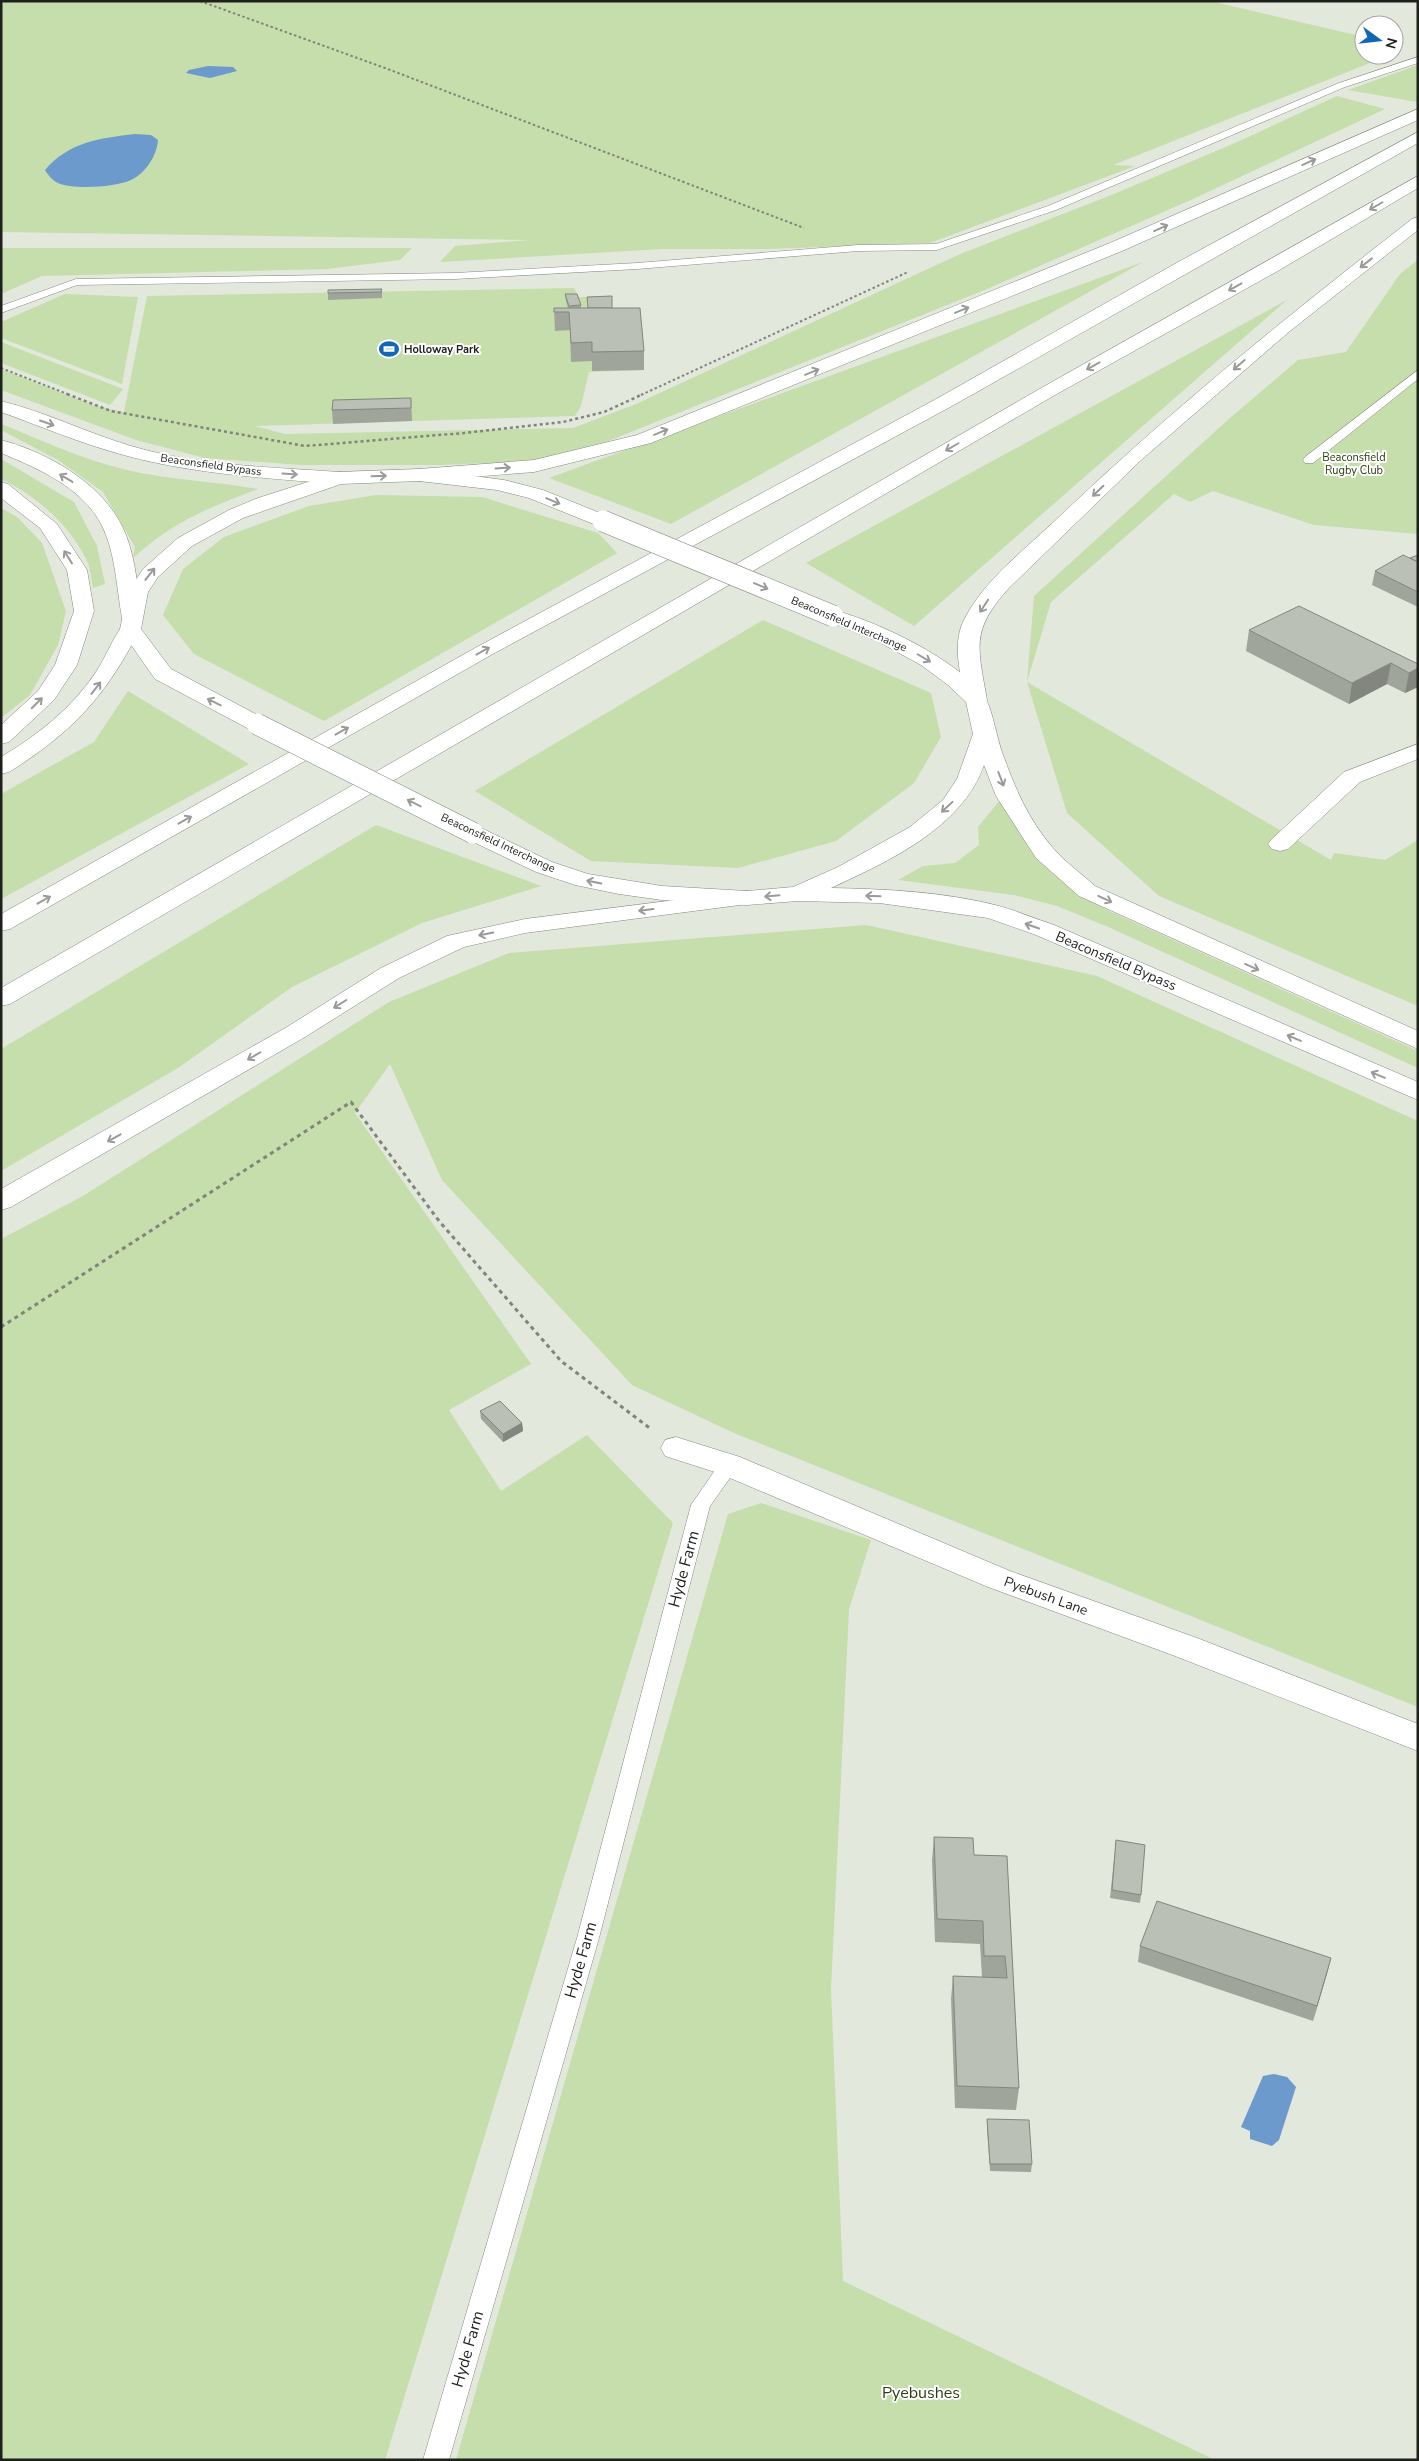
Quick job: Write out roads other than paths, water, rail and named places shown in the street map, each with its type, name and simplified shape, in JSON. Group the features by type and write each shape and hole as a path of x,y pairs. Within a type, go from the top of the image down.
{"main road":[{"path":"419,475 534,466 586,455 644,439 1116,248 1418,114"},
{"path":"1,924 484,651 944,402 1418,137"},
{"path":"1,999 1049,391 1270,268 1418,181"},
{"path":"1418,222 1284,327 1133,457 1008,577 989,598 974,621 968,641 976,700 984,734 1007,796 1044,853 1087,891 1418,1040"},
{"name":"Beaconsfield Bypass","path":"1,406 125,450 154,457 236,470 339,478"},
{"path":"1,446 48,467 74,483 91,496 102,510 115,534 120,553 131,624 112,664 82,705 57,730 37,746 1,767"},
{"name":"Beaconsfield Interchange","path":"976,700 956,680 928,660 886,638 536,494 516,489 419,475 339,478 265,502 236,514 185,542 150,573 138,592 131,624 164,674 179,684 257,724 544,867 583,880 662,893 747,898 798,894 846,872 918,832 951,805 968,779 984,734"},
{"path":"1,488 47,524 77,570 84,611 66,665 46,694 1,736"},
{"path":"1280,844 1352,777 1418,751"},
{"name":"Beaconsfield Bypass","path":"798,894 911,899 993,912 1045,930 1418,1092"},
{"path":"1,1201 296,1032 390,973 456,940 525,926 747,898"},
{"name":"Pyebush Lane","path":"676,1448 729,1465 999,1579 1186,1647 1418,1738"}],"lane":[{"path":"1,310 76,282 455,276 637,266 858,248 937,247 1052,208 1342,85 1418,60"},
{"path":"1309,460 1418,373"},
{"name":"Hyde Farm","path":"436,2460 588,1938 701,1505 729,1465"}],"water":[{"path":"208,66 233,67 237,71 210,78 186,73 189,70"},
{"path":"135,134 151,135 158,140 150,163 131,180 106,186 84,187 65,185 56,182 45,170 64,153 75,147 110,137"},
{"path":"1274,2074 1287,2077 1296,2087 1279,2140 1272,2146 1250,2139 1250,2131 1241,2127 1263,2076"}],"place":[{"name":"Holloway Park","path":"389,349"}],"park label":[{"name":"Beaconsfield Rugby Club","path":"1354,463"},
{"name":"Pyebushes","path":"921,2393"}]}
